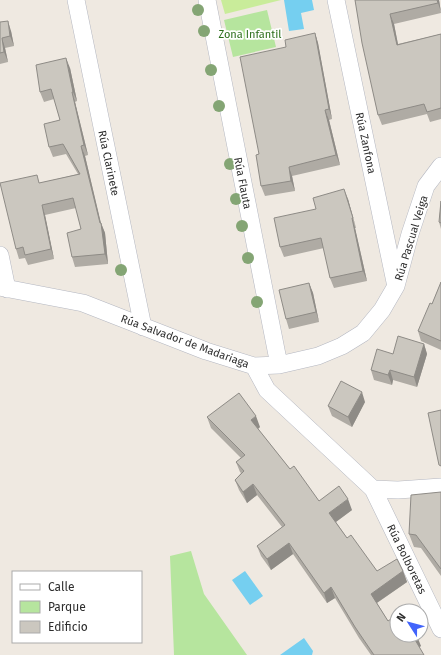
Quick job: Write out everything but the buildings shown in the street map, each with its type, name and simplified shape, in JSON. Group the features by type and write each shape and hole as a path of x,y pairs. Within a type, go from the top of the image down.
{"street":[{"name":"Rúa Clarinete","path":"76,0 143,327"},
{"name":"Rúa Flauta","path":"207,0 279,365"},
{"name":"Rúa Zanfona","path":"336,0 396,286"},
{"name":"Rúa Pascual Veiga","path":"254,366 279,365 318,356 342,346 363,333 382,310 396,286 410,234 426,186 441,166"},
{"path":"0,255 4,288"},
{"name":"Rúa Salvador de Madariaga","path":"4,288 83,303 206,351 254,366 267,390 373,490"},
{"path":"373,490 398,490 441,486"},
{"name":"Rúa Bolboretas","path":"373,490 441,629"}],"green space":[{"path":"221,0 281,0 225,14"},
{"name":"Zona Infantil","path":"267,10 276,47 233,57 224,20"},
{"path":"191,551 204,594 247,655 174,655 170,556"}],"water":[{"path":"284,0 312,0 314,10 301,13 304,29 289,31"},
{"path":"245,571 263,596 250,605 232,580"},
{"path":"304,638 313,651 312,655 280,655"}]}
